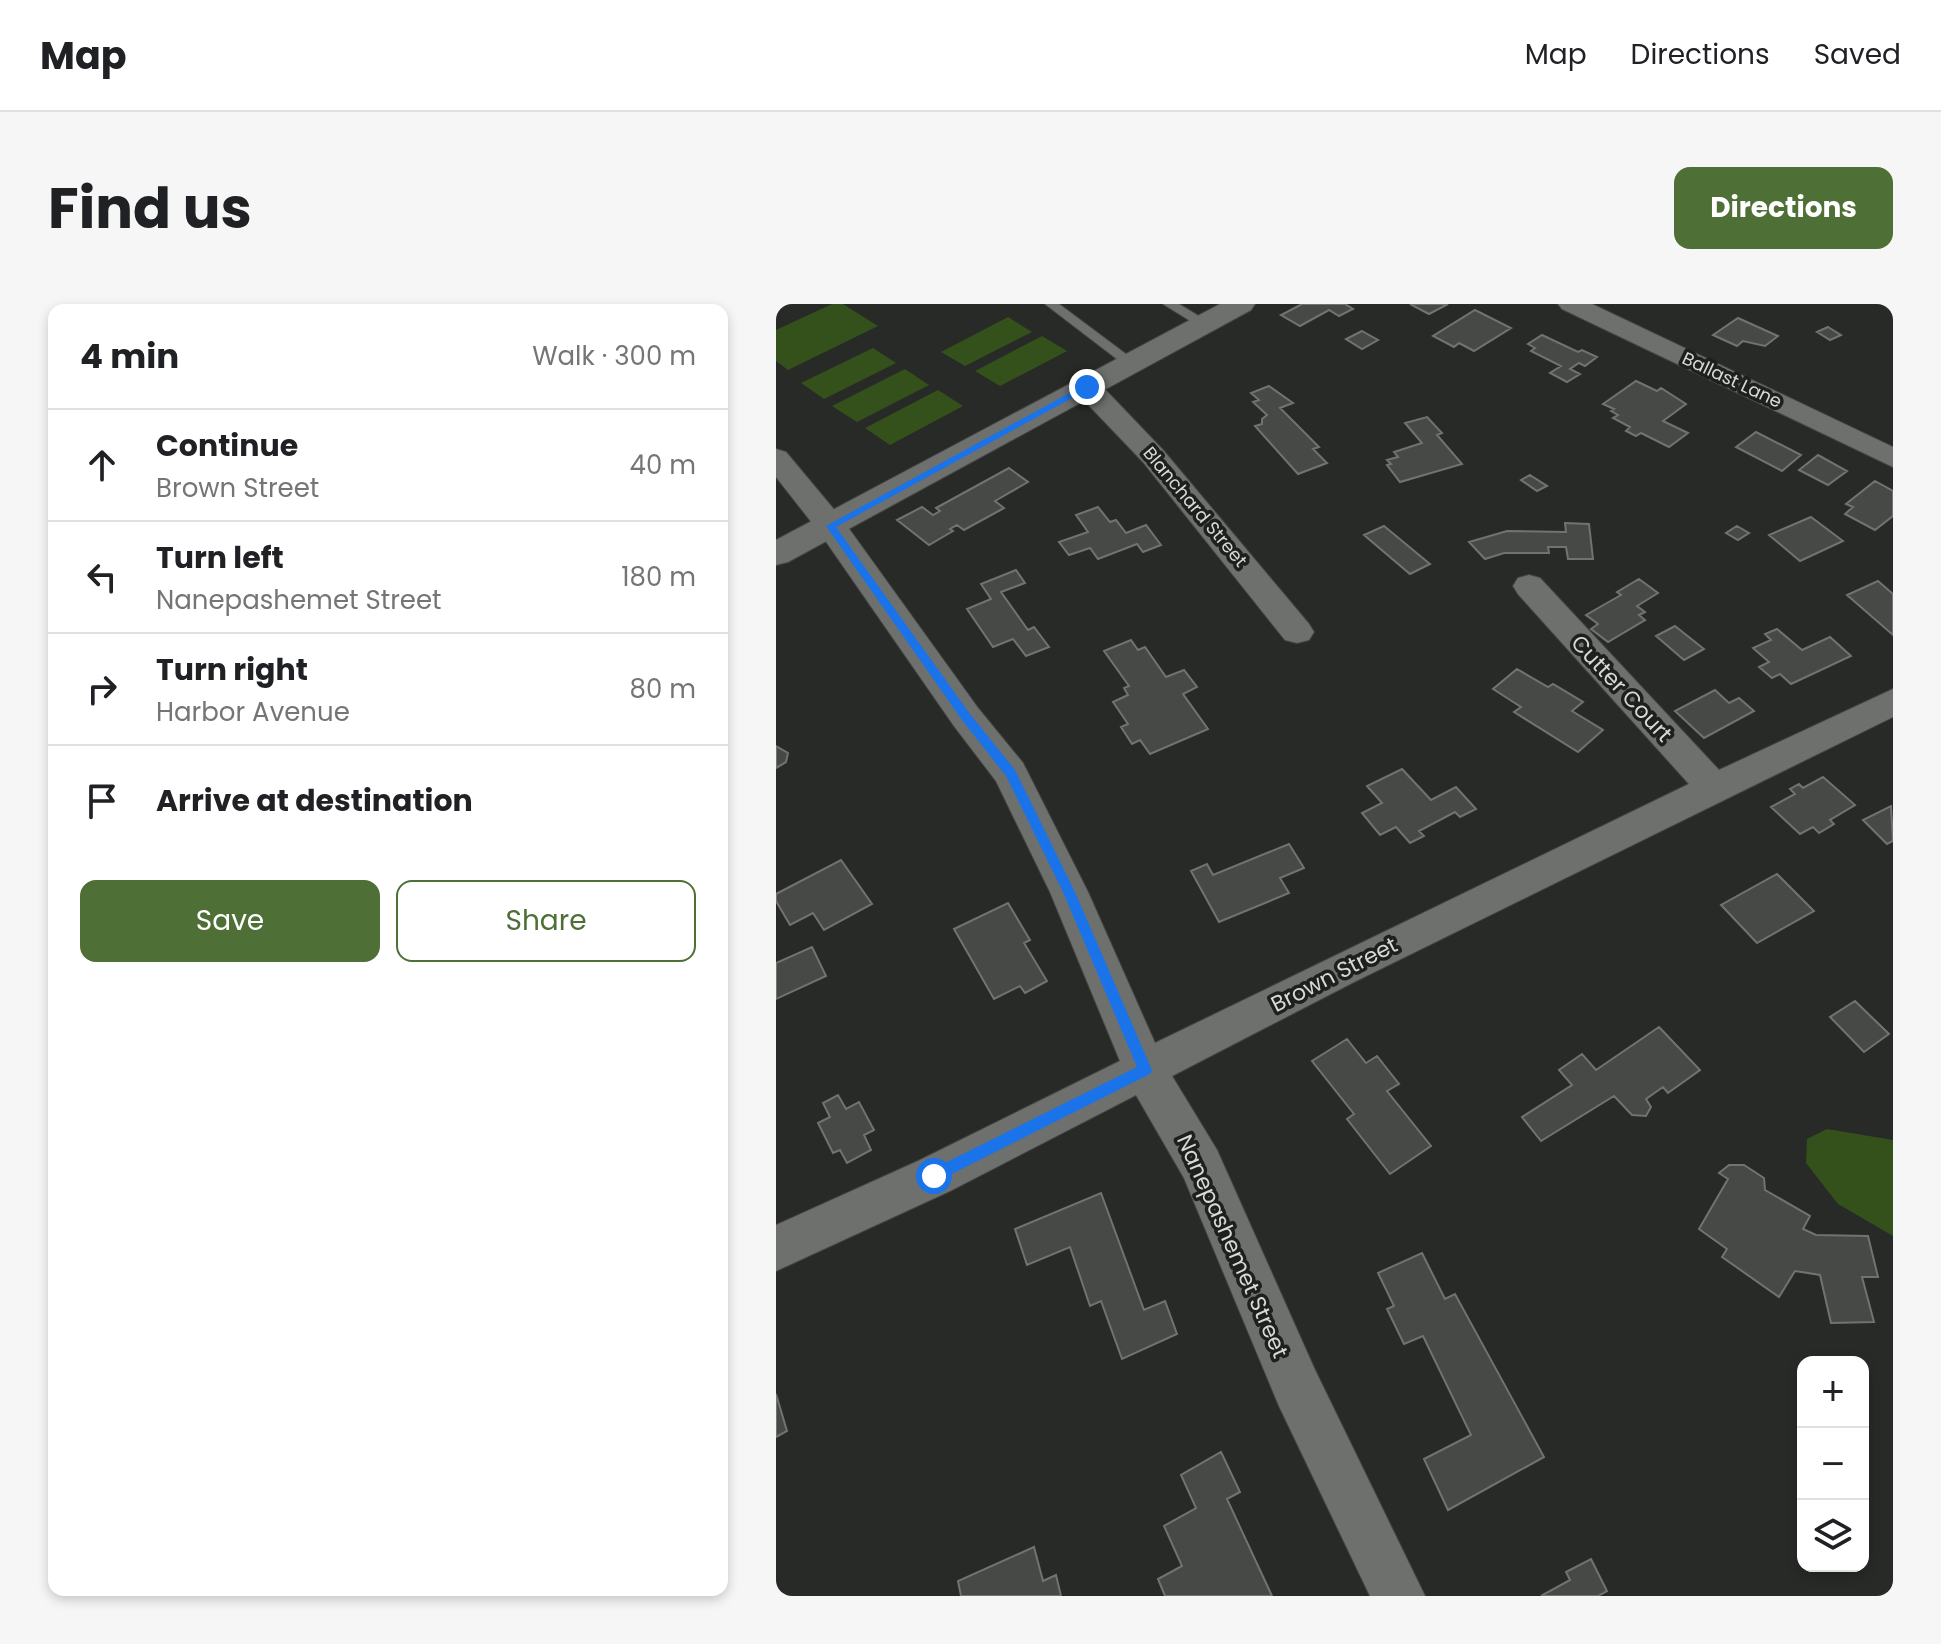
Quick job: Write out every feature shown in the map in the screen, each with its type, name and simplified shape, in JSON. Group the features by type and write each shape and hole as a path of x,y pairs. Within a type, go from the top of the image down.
{"main road":[{"path":"776,554 1241,304"}],"street":[{"name":"Ballast Lane","path":"1571,304 1893,458"},
{"name":"Blanchard Street","path":"1087,387 1153,456 1297,632"},
{"name":"Nanepashemet Street","path":"776,458 831,526 966,717 1010,773 1069,892 1145,1070 1201,1165 1297,1388 1398,1596"},
{"name":"Cutter Court","path":"1529,586 1716,790"},
{"name":"Brown Street","path":"776,1248 934,1176 1340,970 1893,702"}],"lane":[{"path":"1051,304 1131,363"},
{"path":"1169,304 1205,324"}],"green space":[{"path":"832,304 843,304 878,326 788,370 776,361 776,330"},
{"path":"1008,317 1032,332 965,366 941,352"},
{"path":"1042,336 1067,351 1000,386 975,371"},
{"path":"873,348 896,363 824,399 801,383"},
{"path":"905,369 929,385 857,422 832,406"},
{"path":"938,390 963,406 890,445 865,428"},
{"path":"1827,1129 1893,1140 1893,1236 1838,1204 1806,1163 1807,1139"}],"building":[{"path":"1302,304 1345,304 1353,309 1339,316 1329,310 1300,326 1281,315"},
{"path":"1410,304 1448,304 1429,314"},
{"path":"1475,310 1511,328 1474,351 1459,343 1454,347 1433,336"},
{"path":"1738,318 1778,336 1765,346 1743,341 1737,346 1713,335"},
{"path":"1828,327 1841,335 1830,340 1817,332"},
{"path":"1362,331 1378,340 1362,349 1346,339"},
{"path":"1542,335 1578,352 1582,350 1597,357 1585,366 1579,363 1570,369 1580,374 1567,382 1550,373 1561,366 1531,351 1535,348 1528,344"},
{"path":"1636,381 1657,391 1661,388 1686,404 1663,421 1688,433 1669,447 1641,433 1636,436 1626,431 1630,427 1613,418 1618,415 1611,411 1614,409 1603,404"},
{"path":"1269,386 1293,403 1280,408 1319,447 1313,449 1327,463 1298,474 1255,426 1262,424 1262,419 1267,415 1253,402 1259,400 1251,393"},
{"path":"1427,417 1442,433 1437,435 1462,464 1400,482 1387,465 1391,464 1387,460 1398,457 1394,452 1422,443 1405,423"},
{"path":"1756,432 1801,455 1782,471 1736,447"},
{"path":"1818,455 1847,471 1828,485 1799,470"},
{"path":"1009,468 1028,482 995,501 1004,508 964,530 957,525 950,529 953,531 929,545 897,520 922,507 933,515 940,511 936,508"},
{"path":"1530,475 1547,486 1537,491 1521,480"},
{"path":"1875,481 1893,491 1893,516 1875,530 1845,514 1853,507 1846,504"},
{"path":"1098,507 1110,522 1116,520 1126,533 1146,525 1161,545 1143,552 1137,544 1098,559 1090,548 1069,555 1059,542 1088,532 1076,515"},
{"path":"1811,517 1843,541 1800,561 1769,535"},
{"path":"1565,523 1589,524 1593,559 1568,559 1566,547 1548,547 1549,553 1504,553 1485,559 1469,542 1507,531 1566,532"},
{"path":"1384,526 1430,564 1410,574 1364,535"},
{"path":"1737,526 1749,533 1738,540 1726,533"},
{"path":"1016,570 1025,583 1001,592 1028,630 1034,627 1049,647 1026,656 1013,639 993,647 967,609 991,599 981,584"},
{"path":"1639,579 1658,593 1637,606 1645,612 1639,615 1645,620 1608,642 1591,629 1598,624 1586,615 1621,595 1617,592"},
{"path":"1878,581 1893,594 1893,635 1847,595"},
{"path":"1675,626 1704,649 1684,660 1656,636"},
{"path":"1777,629 1802,650 1830,637 1851,656 1791,684 1780,674 1772,678 1759,667 1769,662 1753,648 1771,640 1765,634"},
{"path":"1131,640 1138,650 1145,647 1166,677 1184,670 1197,687 1183,694 1208,729 1150,754 1140,740 1132,744 1121,727 1128,724 1113,702 1128,695 1124,688 1129,686 1104,651"},
{"path":"1517,669 1548,687 1553,684 1583,702 1572,711 1603,730 1578,752 1514,712 1521,707 1493,689"},
{"path":"1715,690 1729,703 1739,698 1754,711 1704,738 1675,711"},
{"path":"776,746 788,753 786,762 776,768"},
{"path":"1402,769 1431,800 1456,787 1476,809 1460,817 1455,812 1419,831 1424,836 1410,843 1396,827 1380,835 1362,813 1382,803 1367,786"},
{"path":"1823,777 1855,805 1830,820 1834,824 1819,833 1813,827 1800,834 1771,807 1795,794 1790,789 1799,784 1803,788"},
{"path":"1891,806 1893,841 1887,844 1863,820"},
{"path":"1289,844 1304,868 1280,878 1289,893 1219,922 1191,871 1207,864 1213,875"},
{"path":"841,860 872,904 824,930 813,913 790,925 776,901 776,894"},
{"path":"1777,874 1814,911 1757,943 1721,905"},
{"path":"1008,903 1030,940 1024,943 1047,981 1025,993 1020,986 994,999 954,929"},
{"path":"812,947 826,976 776,999 776,963"},
{"path":"1855,1001 1889,1034 1864,1052 1830,1017"},
{"path":"1659,1027 1700,1070 1668,1093 1663,1087 1646,1099 1651,1107 1646,1116 1632,1115 1614,1096 1541,1141 1522,1117 1572,1085 1559,1070 1582,1054 1596,1070"},
{"path":"1347,1039 1366,1063 1377,1056 1399,1084 1387,1091 1431,1146 1390,1174 1347,1119 1354,1114 1312,1061"},
{"path":"838,1095 846,1109 859,1102 874,1130 864,1135 871,1150 847,1163 840,1150 833,1153 818,1123 830,1117 823,1103"},
{"path":"1729,1165 1744,1165 1764,1178 1765,1190 1810,1216 1803,1229 1816,1235 1868,1236 1878,1277 1862,1277 1874,1322 1831,1323 1820,1275 1795,1271 1779,1297 1722,1257 1727,1249 1699,1229 1728,1179 1719,1173"},
{"path":"1101,1193 1144,1310 1165,1301 1177,1334 1122,1359 1101,1301 1090,1306 1070,1247 1027,1265 1015,1229"},
{"path":"1422,1253 1445,1299 1455,1294 1544,1457 1448,1510 1424,1459 1471,1435 1423,1336 1404,1344 1387,1309 1394,1306 1378,1273"},
{"path":"776,1394 787,1431 776,1437"},
{"path":"1221,1452 1240,1492 1227,1499 1272,1596 1165,1596 1158,1579 1182,1566 1164,1526 1196,1508 1181,1475"},
{"path":"1034,1547 1043,1581 1056,1575 1061,1596 961,1596 958,1581"},
{"path":"1591,1559 1607,1591 1598,1596 1541,1596 1570,1580 1566,1572"}],"route":[{"path":"934,1176 1145,1070 1069,892 1010,773 966,717 831,526 1087,387"}]}
